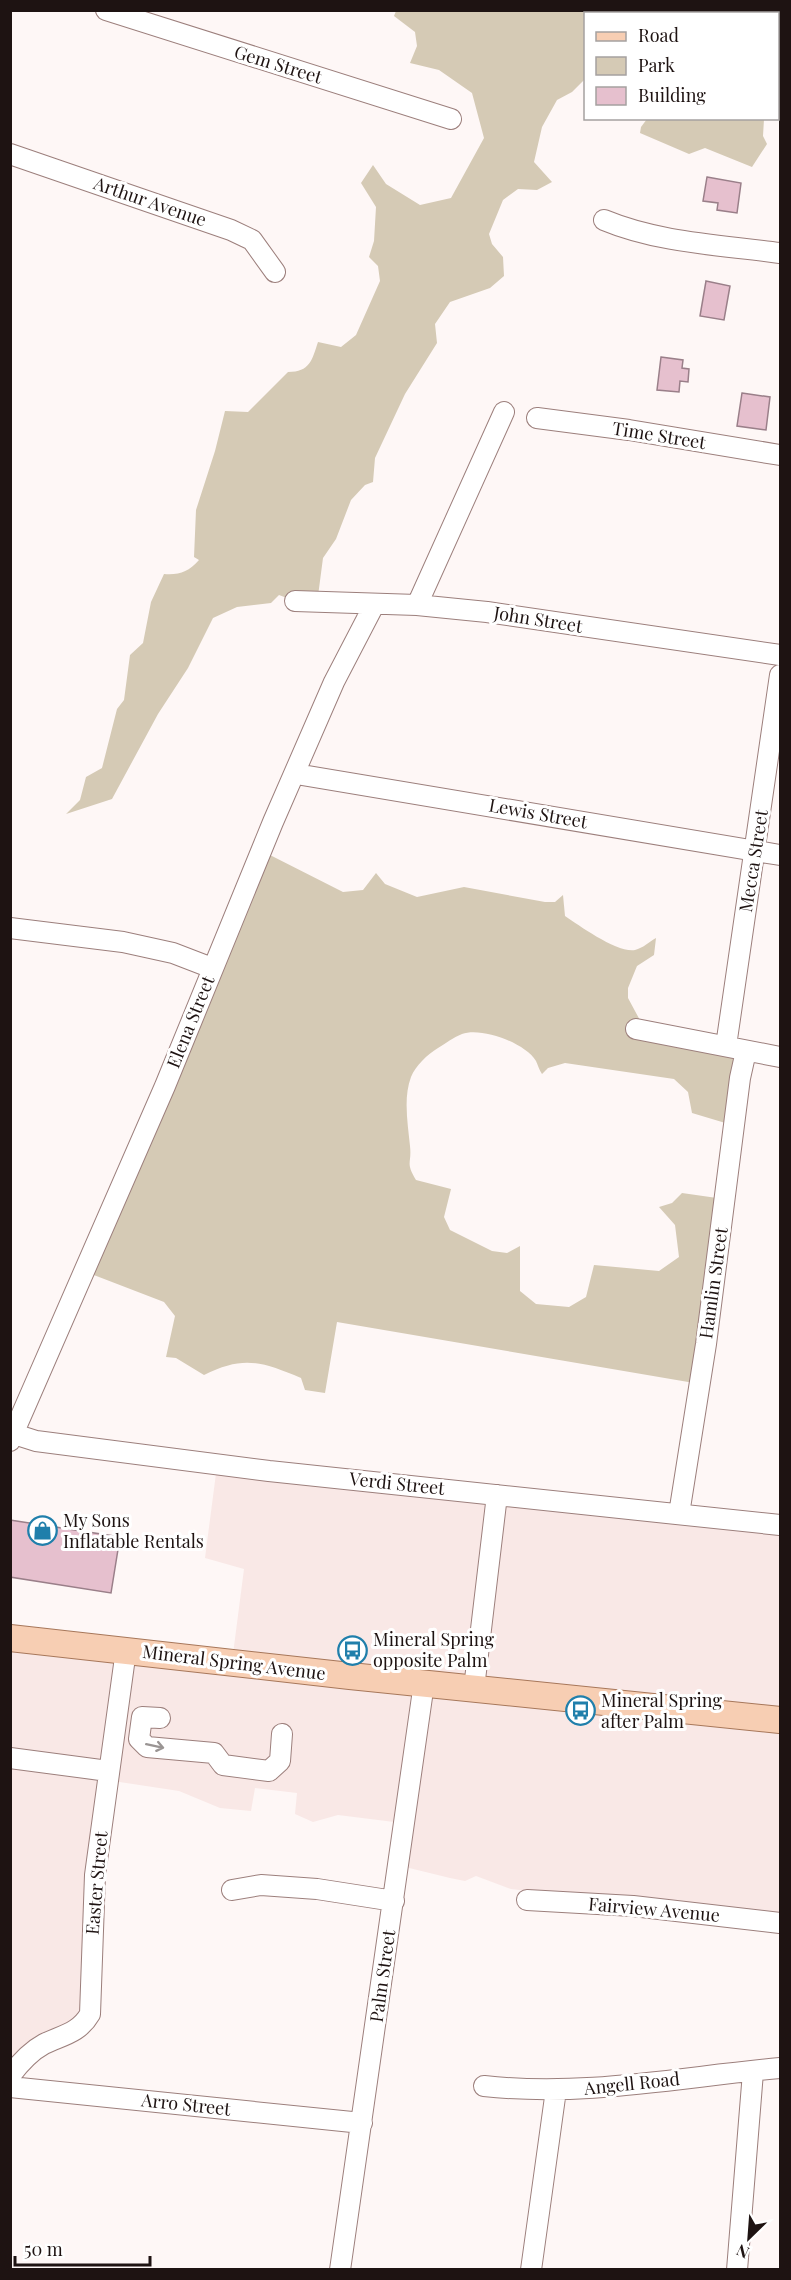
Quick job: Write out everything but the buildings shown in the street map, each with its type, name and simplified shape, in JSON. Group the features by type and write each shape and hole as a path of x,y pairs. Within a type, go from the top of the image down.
{"main road":[{"name":"Mineral Spring Avenue","path":"10,1638 780,1720"}],"street":[{"name":"Gem Street","path":"106,10 451,119"},
{"name":"Arthur Avenue","path":"10,154 231,230 252,240 275,272"},
{"path":"604,220 659,236 780,253"},
{"path":"417,605 504,412"},
{"name":"Time Street","path":"537,418 629,430 780,455"},
{"name":"John Street","path":"295,601 417,605 487,612 780,655"},
{"name":"Elena Street","path":"12,1438 165,1086 273,822 296,774 334,682 374,605"},
{"name":"Mecca Street","path":"726,1046 780,675"},
{"name":"Lewis Street","path":"296,774 780,855"},
{"path":"12,931 133,944 173,952 212,968"},
{"path":"636,1029 780,1057"},
{"name":"Hamlin Street","path":"679,1514 706,1344 740,1078 746,1051"},
{"name":"Verdi Street","path":"12,1438 269,1471 780,1525"},
{"path":"474,1688 497,1495"},
{"name":"Easter Street","path":"10,2076 29,2055 42,2045 79,2029 90,2014 92,1909 108,1771 126,1650"},
{"name":"Palm Street","path":"340,2270 424,1683"},
{"path":"160,1718 142,1717 139,1738 147,1746 214,1753 223,1765 269,1771 280,1761 282,1734"},
{"path":"10,1758 108,1771"},
{"path":"232,1890 261,1885 317,1889 394,1901"},
{"name":"Fairview Avenue","path":"527,1900 633,1906 780,1923"},
{"name":"Angell Road","path":"484,2086 587,2090 780,2068"},
{"path":"736,2270 753,2072"},
{"name":"Arro Street","path":"10,2087 362,2123"},
{"path":"531,2270 556,2090"}],"shaded area":[{"path":"218,1458 780,1520 780,1920 511,1889 476,1876 465,1881 450,1878 401,1866 402,1823 338,1815 313,1822 295,1814 297,1793 255,1788 251,1811 220,1808 179,1791 113,1781 110,1787 95,2004 11,2080 11,1628 233,1654 244,1569 205,1558"}],"green space":[{"path":"396,11 612,12 584,12 584,80 572,92 557,100 542,127 534,162 552,182 537,190 518,189 503,200 489,234 492,244 503,257 504,276 490,288 450,302 435,324 437,343 405,394 375,458 373,482 365,485 351,500 336,539 323,558 318,596 295,601 279,595 271,603 237,607 213,618 188,668 158,714 112,799 66,814 80,800 86,777 102,768 117,709 124,700 130,655 143,643 151,602 164,574 183,572 199,560 194,557 196,510 225,411 248,412 288,372 301,370 309,364 318,342 341,347 356,335 380,281 378,266 369,257 374,241 376,207 361,183 373,165 386,184 420,205 451,198 484,138 472,93 439,70 410,63 417,46 415,32 394,16"},
{"path":"780,11 780,84 779,12 682,12"},
{"path":"646,120 764,120 763,136 767,144 752,167 705,148 689,154 640,133"},
{"path":"266,853 343,892 363,890 376,873 385,884 417,897 464,887 545,902 555,902 563,895 565,916 609,943 627,950 635,950 656,938 654,955 637,966 628,988 628,998 642,1024 747,1047 732,1125 692,1113 688,1092 674,1079 565,1063 548,1068 542,1074 536,1061 523,1048 502,1038 470,1032 450,1040 419,1064 411,1077 407,1094 410,1166 416,1180 451,1189 444,1217 450,1230 492,1251 507,1253 520,1246 520,1291 536,1304 569,1307 586,1297 594,1265 659,1271 679,1257 675,1225 659,1207 672,1203 682,1193 724,1199 700,1384 337,1322 325,1393 305,1390 301,1378 253,1363 231,1365 204,1375 176,1358 166,1357 175,1316 164,1302 86,1272"}],"place":[{"name":"My Sons Inflatable Rentals","path":"42,1531"},
{"name":"Mineral Spring opposite Palm","path":"352,1650"},
{"name":"Mineral Spring after Palm","path":"580,1711"}]}
